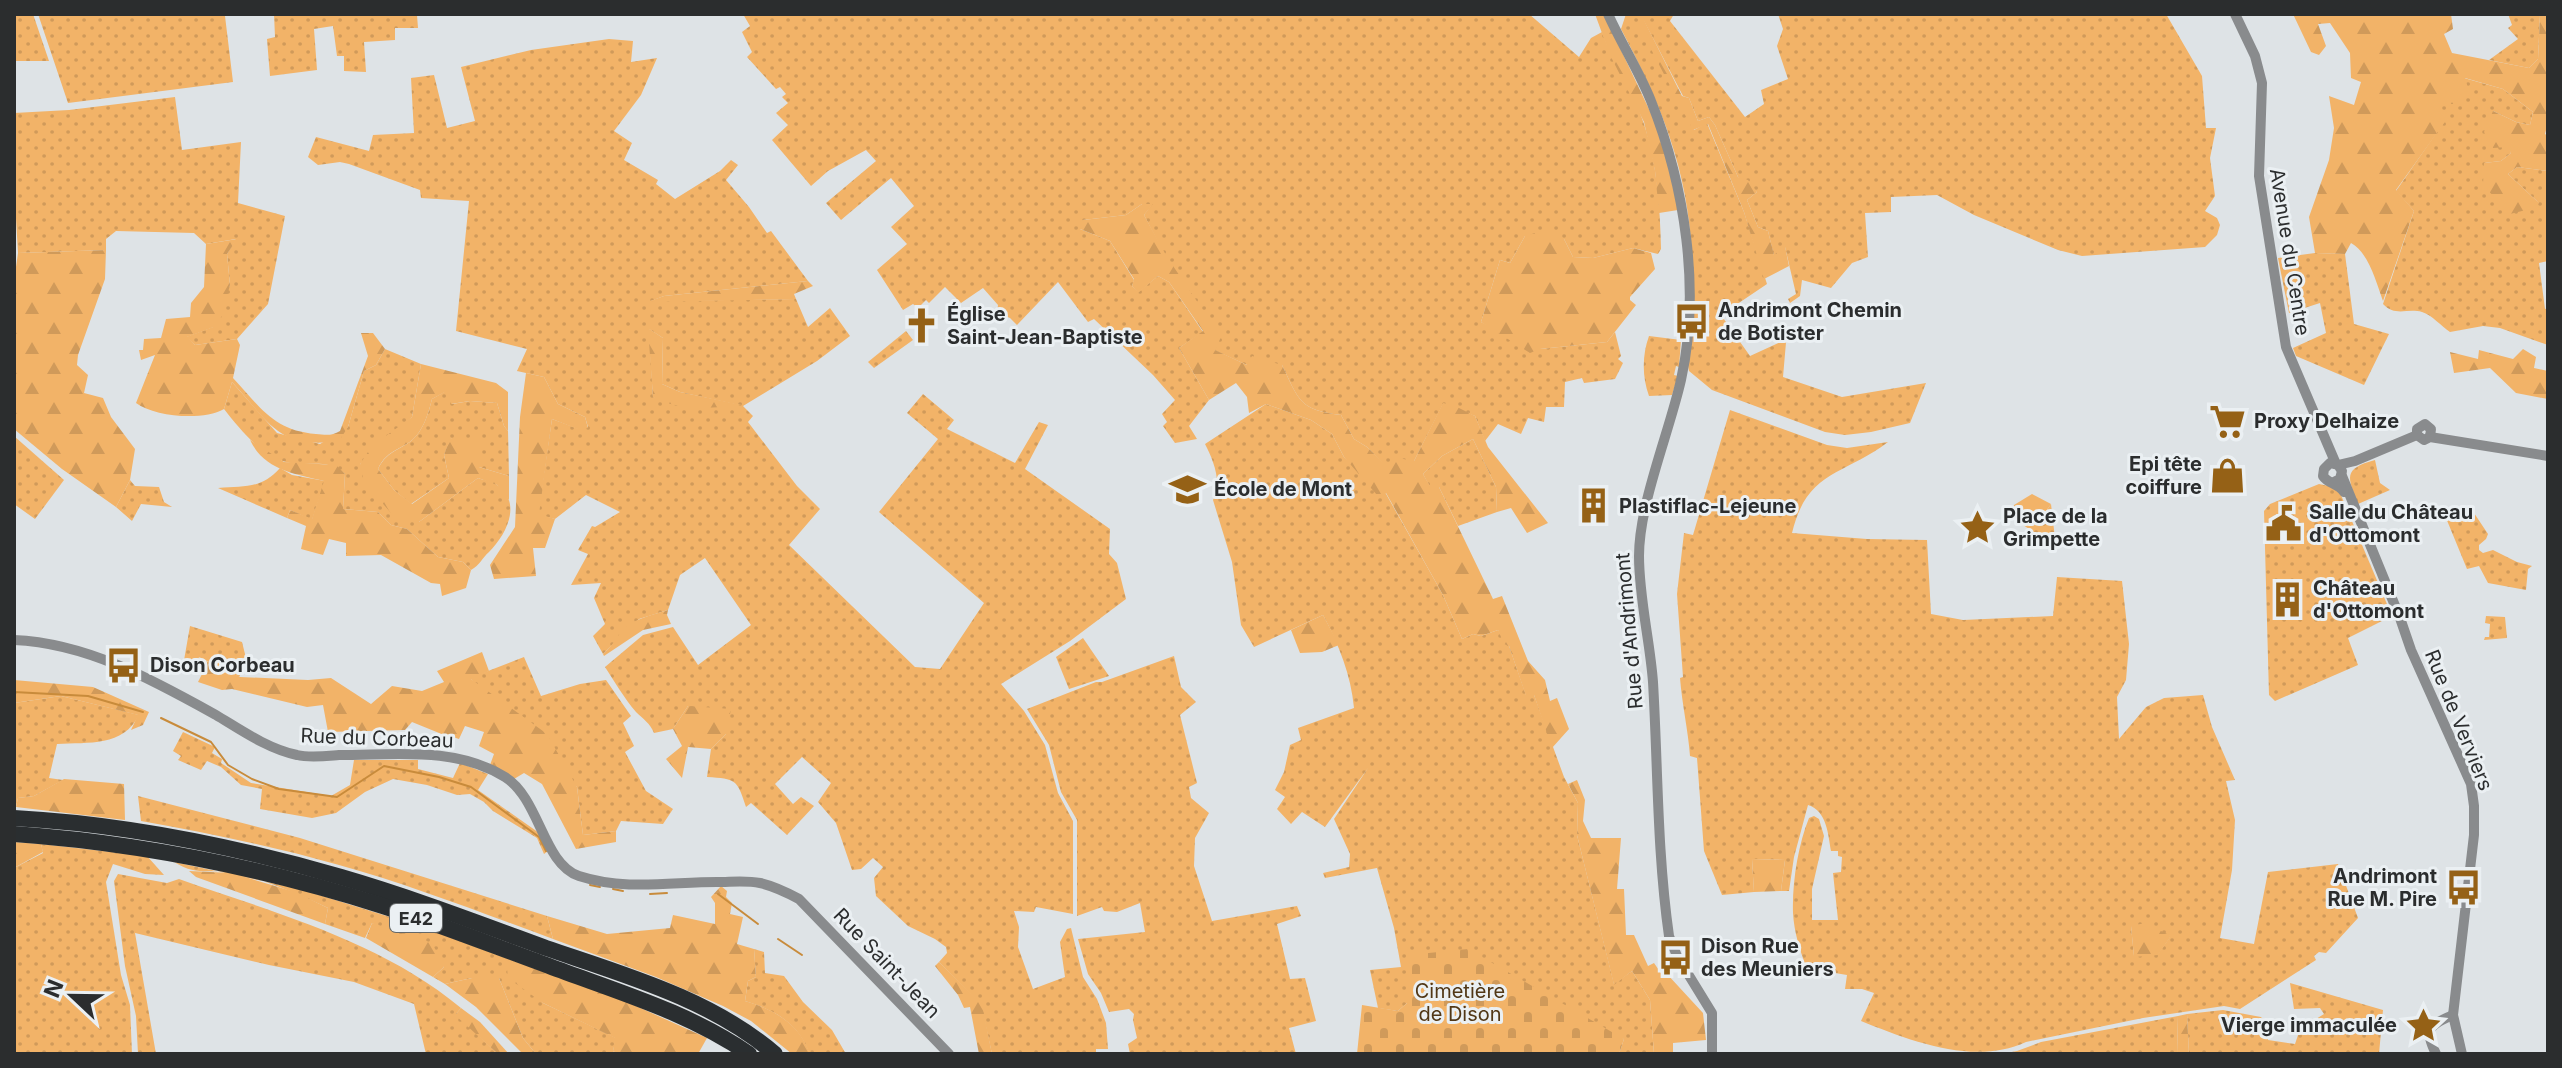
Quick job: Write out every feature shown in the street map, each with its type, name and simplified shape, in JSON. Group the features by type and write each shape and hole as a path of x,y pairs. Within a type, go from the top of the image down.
{"highway":[{"name":"E42","path":"14,818 168,836 342,877 570,956 694,1003 743,1030 775,1054"},
{"name":"E42","path":"14,834 172,853 287,879 385,907 675,1013 711,1029 749,1054"}],"street":[{"name":"Rue d'Andrimont","path":"1608,14 1650,99 1680,198 1687,264 1683,368 1644,515 1639,555 1652,671 1669,936 1677,956 1712,1013 1712,1054"},
{"name":"Avenue du Centre","path":"2235,14 2255,56 2262,83 2259,176 2289,356"},
{"name":"Rue de Verviers","path":"2289,356 2411,650 2471,784 2474,835 2453,1015 2462,1054"},
{"path":"2336,471 2417,435 2419,426 2425,424 2431,429 2430,437 2548,456"},
{"name":"Rue du Corbeau","path":"14,640 59,644 103,659 188,700 267,744 299,756 427,754 472,761 506,778 519,789 562,866 581,877 649,886 761,883 799,899"},
{"name":"Rue Saint-Jean","path":"799,899 949,1054"},
{"path":"2436,1054 2428,1038 2430,1028 2453,1015"}],"green space":[{"path":"14,14 33,14 49,61 14,61"},
{"path":"38,14 231,14 225,16 233,82 68,103"},
{"path":"274,14 420,14 417,15 418,28 395,28 395,40 364,42 366,72 344,71 344,56 337,56 333,26 314,29 317,70 270,76 267,39 275,37"},
{"path":"743,14 1529,14 1579,57 1591,38 1602,32 1640,112 1648,139 1657,185 1661,249 1658,254 1633,248 1593,258 1573,257 1564,239 1525,236 1510,263 1500,260 1481,322 1540,349 1607,342 1615,332 1621,356 1618,359 1623,363 1615,379 1584,383 1582,378 1565,382 1564,407 1546,407 1544,422 1528,418 1521,434 1498,424 1485,441 1475,416 1443,404 1414,461 1387,467 1354,439 1341,415 1316,410 1302,401 1282,365 1247,365 1214,350 1144,215 1152,204 1142,204 1126,215 1083,220 1080,229 1110,241 1138,292 1158,276 1169,282 1203,332 1179,348 1209,400 1189,426 1197,439 1175,443 1163,426 1167,422 1162,414 1175,400 1094,319 1088,322 1058,282 1017,325 1010,318 997,313 998,305 983,288 961,303 945,287 929,303 926,300 918,308 913,304 903,310 877,270 907,244 891,227 914,206 891,178 841,220 826,203 876,161 866,150 828,171 811,186 772,140 788,125 776,113 788,103 782,97 786,94 780,87 776,89 747,57 752,52 742,32 750,26"},
{"path":"1595,14 1604,14 1656,124 1669,163 1678,210 1659,213 1655,171 1644,122 1610,55"},
{"path":"1626,14 1674,14 1670,21 1745,117 1764,104 1761,90 1788,79 1777,46 1783,29 1778,14 2166,14 2202,76 2206,128 2216,128 2210,158 2215,196 2205,211 2217,218 2220,225 2217,235 2205,247 2082,256 2058,250 1974,215 1937,195 1891,197 1891,212 1865,213 1868,257 1852,263 1831,288 1802,280 1800,296 1790,303 1788,299 1796,294 1785,247 1774,256 1768,231 1758,227 1747,200 1757,192 1738,177 1709,117 1698,121 1689,98 1683,96 1643,19 1694,130 1707,123 1744,212 1767,284 1721,315 1750,356 1783,341 1785,329 1783,377 1842,397 1926,383 1910,423 1845,435 1825,432 1712,390 1689,371 1687,348 1693,273 1687,206 1663,118 1621,29"},
{"path":"2293,14 2451,14 2453,29 2444,34 2452,53 2529,68 2538,59 2540,14 2548,14 2548,122 2545,134 2548,136 2548,171 2517,167 2508,174 2539,203 2534,208 2510,214 2483,185 2484,163 2501,161 2511,153 2507,147 2493,148 2484,132 2493,111 2530,125 2533,112 2503,89 2465,78 2468,88 2455,104 2434,104 2447,119 2396,190 2414,211 2383,301 2367,261 2351,243 2345,254 2315,253 2309,217 2329,160 2334,128 2329,96 2354,105 2361,82 2351,78 2350,53 2330,23 2318,24 2326,46 2319,55 2311,52"},
{"path":"2508,14 2540,14 2538,59 2529,68 2489,60 2518,39 2508,28 2512,25"},
{"path":"1643,18 1682,96 1689,98 1698,121 1709,117 1738,177 1748,180 1757,192 1747,200 1758,227 1768,231 1774,255 1785,246 1789,266 1764,279 1744,212 1708,124 1693,130 1640,28 1639,19"},
{"path":"609,39 633,41 631,62 657,58 641,95 614,131 632,143 624,160 658,180 656,184 675,199 720,171 731,160 738,165 726,180 767,233 771,231 808,281 664,296 651,301 796,299 808,327 830,308 850,336 817,361 743,406 753,416 748,422 797,486 820,509 789,545 915,667 940,669 984,603 879,512 938,439 907,413 923,394 954,420 947,429 1015,463 1039,422 1048,425 1025,469 1110,529 1109,554 1117,563 1126,599 1070,641 1001,684 1024,711 1045,745 1058,793 1073,821 1073,914 1036,907 1034,912 1014,911 1019,927 1018,947 1033,989 1065,977 1060,942 1067,929 1071,928 1083,977 1097,999 1106,1023 1108,1049 1096,1049 1096,1054 992,1054 981,1004 939,962 947,953 946,947 908,926 876,896 874,878 883,867 873,858 861,869 852,870 836,823 818,802 831,783 802,757 775,784 793,804 801,797 814,806 787,835 751,803 746,807 734,782 707,777 711,749 726,734 688,706 673,729 654,733 605,667 643,635 673,627 698,665 751,625 705,558 680,575 668,610 639,619 603,654 593,636 605,624 594,598 601,583 571,585 588,554 578,550 592,526 620,512 586,495 555,519 538,515 552,419 579,429 588,427 585,417 558,404 544,377 517,371 527,349 456,331 469,201 421,198 420,190 349,164 318,165 308,157 316,137 369,151 373,135 414,133 411,78 434,75 447,128 475,121 461,67 531,50","holes":["649,329 663,338 662,384 680,392 739,405 653,397"]},
{"path":"2464,78 2503,89 2533,112 2530,125 2493,111 2511,153 2501,161 2484,163 2539,203 2508,174 2517,167 2548,171 2548,261 2539,263 2545,309 2548,308 2548,345 2500,328 2483,326 2450,332 2426,313 2392,310 2383,304 2414,211 2396,191 2446,119 2433,104"},
{"path":"175,97 182,150 241,142 238,203 285,216 268,304 237,339 195,345 186,337 213,327 230,285 227,254 236,239 206,244 194,233 116,231 106,239 106,250 18,253 14,113 69,110"},
{"path":"1142,204 1153,204 1144,215 1167,257 1221,337 1215,350 1247,365 1252,356 1282,365 1302,401 1316,410 1341,415 1354,439 1387,466 1393,457 1414,461 1443,403 1475,416 1488,447 1548,523 1527,533 1511,508 1497,512 1496,487 1473,439 1442,456 1423,474 1430,486 1439,487 1493,599 1502,596 1528,661 1545,680 1550,701 1557,698 1569,729 1552,748 1534,695 1526,696 1509,646 1504,644 1498,630 1462,639 1443,595 1386,493 1377,495 1344,457 1332,434 1311,420 1266,404 1249,413 1247,397 1236,383 1209,400 1179,348 1203,331 1169,282 1158,276 1138,293 1132,286 1134,279 1110,241 1080,229 1079,222 1083,220 1126,215"},
{"path":"1552,228 1564,239 1573,257 1593,258 1633,248 1651,253 1655,269 1630,297 1636,305 1607,342 1540,349 1530,353 1481,322 1500,260 1510,263 1525,236"},
{"path":"237,239 227,254 230,285 222,316 214,327 187,337 195,345 237,339 240,345 233,378 260,408 289,428 329,435 340,431 368,356 361,333 373,333 385,349 376,365 364,371 348,427 339,441 318,443 288,437 266,421 232,382 224,409 215,413 179,416 155,412 136,403 155,355 141,360 139,350 143,350 144,339 161,338 166,319 190,317 191,303 204,287 206,244"},
{"path":"106,250 105,279 77,365 88,375 84,393 103,398 111,417 135,449 130,480 116,507 62,469 14,429 14,268 18,253"},
{"path":"2315,253 2345,254 2354,324 2389,334 2364,385 2296,356 2293,348 2326,333 2320,303 2289,313 2278,258"},
{"path":"808,281 813,286 794,294 796,299 647,302 664,296"},
{"path":"648,328 663,338 662,384 680,392 742,405 685,407 653,397"},
{"path":"906,331 913,340 874,368 868,362"},
{"path":"1649,336 1681,340 1679,367 1676,366 1674,375 1678,376 1672,395 1649,396 1644,366"},
{"path":"385,349 421,364 412,417 360,464 419,522 478,478 495,484 505,492 510,510 506,528 495,545 471,570 463,562 438,557 407,529 391,525 378,512 343,509 345,474 331,466 294,464 277,459 251,440 224,409 232,382 277,433 320,444 348,427 364,371 376,365"},
{"path":"2523,349 2536,357 2534,368 2548,371 2548,399 2516,393 2490,368 2454,373 2450,352 2478,359 2479,350 2513,359"},
{"path":"421,364 496,383 508,392 508,431 497,403 470,401 451,404 445,392 432,399 417,435 386,457 378,469 394,490 412,504 449,478 444,455 450,438 482,442 479,467 509,476 509,500 497,485 478,478 419,522 398,521 364,482 360,464 372,446 412,417"},
{"path":"526,373 544,377 558,404 585,417 588,428 580,430 552,419 539,514 555,519 545,548 533,548 536,576 494,579 490,565 515,527 520,417"},
{"path":"446,391 452,404 470,401 497,403 508,431 509,476 479,467 451,438 444,455 449,478 411,504 394,490 378,469 387,457 417,435 432,399"},
{"path":"1266,404 1311,420 1332,434 1344,457 1385,492 1443,595 1462,639 1498,630 1509,646 1526,695 1534,695 1564,777 1578,803 1577,835 1614,984 1632,971 1650,1000 1654,1054 1619,1054 1624,1039 1407,1003 1398,1011 1378,1008 1370,970 1401,967 1377,868 1325,878 1323,873 1349,867 1350,854 1334,819 1368,768 1325,827 1302,812 1291,824 1277,809 1285,797 1275,790 1284,772 1290,745 1301,740 1298,728 1354,708 1343,660 1323,615 1254,647 1241,625 1232,562 1213,500 1217,479 1205,444"},
{"path":"1730,410 1827,445 1847,448 1888,442 1817,485 1799,512 1792,533 1927,540 1931,614 1963,620 2053,616 2057,577 2122,581 2129,644 2126,680 2117,697 2119,739 2146,707 2164,698 2203,695 2212,727 2235,780 2226,781 2235,820 2232,870 2220,938 2254,944 2268,872 2338,864 2358,918 2326,953 2319,952 2314,956 2316,960 2240,1009 2224,1006 2143,1018 1985,1052 1921,1043 1861,1021 1874,993 1845,989 1847,975 1829,972 1827,967 1807,969 1796,934 1793,901 1796,864 1809,818 1814,816 1819,819 1824,836 1812,889 1812,920 1838,920 1833,873 1841,872 1842,857 1838,856 1838,851 1831,851 1826,824 1819,812 1808,805 1794,857 1789,891 1781,891 1785,860 1752,859 1754,892 1722,895 1704,851 1697,758 1690,756 1681,688 1680,678 1683,677 1677,594 1684,533 1693,535","holes":["2131,926 2170,936 2158,954 2134,956"]},
{"path":"14,436 64,480 35,519 14,504"},
{"path":"1473,439 1496,487 1497,512 1458,526 1439,487 1430,487 1423,474 1442,456"},
{"path":"250,440 284,462 336,465 345,474 343,509 378,512 391,525 407,529 438,557 463,562 471,570 466,588 442,596 440,584 431,583 381,555 346,556 346,543 329,539 323,555 301,549 306,526 287,518 290,510 312,519 324,481 281,469 263,458"},
{"path":"2375,460 2380,483 2390,490 2358,504 2350,475 2357,467"},
{"path":"280,468 292,475 325,481 312,520 290,510 287,518 218,488 259,483"},
{"path":"130,480 135,486 159,487 164,502 172,507 141,504 132,521 116,507"},
{"path":"2319,484 2338,488 2392,616 2348,638 2358,665 2275,701 2269,695 2264,511 2270,504"},
{"path":"2032,494 2051,504 2042,517 2020,523 2011,514 2014,505"},
{"path":"2051,504 2056,547 2020,523 2042,517"},
{"path":"2470,507 2488,534 2479,545 2479,550 2483,553 2493,550 2532,566 2528,569 2526,590 2488,583 2479,566 2467,569 2446,518"},
{"path":"668,610 671,624 643,630 604,656 624,628 642,618"},
{"path":"1323,615 1339,645 1322,652 1300,653 1291,630"},
{"path":"2486,616 2505,617 2507,638 2484,640 2489,637 2490,624 2485,623"},
{"path":"190,626 242,642 247,662 239,677 199,657 189,668 183,666"},
{"path":"1083,638 1109,676 1069,689 1056,657"},
{"path":"482,652 489,671 471,679 547,734 577,787 583,835 616,831 616,842 576,849 542,784 524,773 514,779 490,765 494,754 479,746 484,732 465,726 459,739 453,737 444,742 444,735 412,722 405,730 328,732 323,705 307,707 232,689 222,690 198,682 202,674 189,668 198,657 240,677 331,678 371,704 392,686 422,691 444,682 437,671"},
{"path":"1174,656 1181,687 1196,702 1180,715 1197,783 1189,787 1191,798 1209,813 1195,838 1194,866 1212,921 1297,906 1301,916 1277,924 1290,979 1305,978 1316,1021 1289,1028 1296,1054 1130,1054 1128,1044 1137,1038 1134,1014 1129,1009 1109,1012 1088,974 1078,939 1145,932 1140,903 1117,912 1104,911 1102,907 1077,916 1077,820 1061,792 1049,745 1027,709"},
{"path":"524,657 541,696 606,680 631,716 623,723 634,746 625,752 646,791 673,809 663,824 621,821 616,831 583,835 577,787 470,678"},
{"path":"14,680 93,687 149,712 143,725 131,730 138,715 61,696 14,703"},
{"path":"61,696 139,715 124,733 114,738 57,744 49,778 63,780 34,796 18,798 14,807 14,703"},
{"path":"688,706 731,709 726,734 711,749 688,747 682,778 666,759 682,746 673,729"},
{"path":"183,732 215,747 212,753 222,759 221,763 251,783 331,796 350,785 354,760 418,760 418,769 453,778 460,763 488,774 478,790 542,835 548,851 544,854 537,838 470,794 457,795 427,785 393,779 365,792 336,813 312,818 260,809 262,789 241,785 221,767 207,761 201,770 178,760 181,756 173,751"},
{"path":"64,779 124,784 125,820 16,807 18,798 34,796"},
{"path":"1577,780 1585,800 1583,821 1591,838 1621,838 1617,889 1624,889 1626,935 1634,935 1648,966 1654,963 1663,976 1667,974 1703,1013 1706,1040 1673,1043 1673,1054 1654,1054 1650,1000 1632,971 1614,985 1577,835 1578,803 1568,784"},
{"path":"138,796 300,838 547,916 553,939 420,890 339,865 240,840 141,821"},
{"path":"14,842 41,844 43,852 14,868"},
{"path":"41,844 147,856 164,875 145,874 113,864 106,882 121,975 130,1005 132,1054 14,1054 14,868 43,853"},
{"path":"1752,859 1785,860 1781,891 1754,892"},
{"path":"174,862 217,871 190,869"},
{"path":"189,871 232,873 295,892 328,908 325,924 196,877"},
{"path":"118,874 167,883 179,879 289,917 362,947 397,964 461,1008 456,1014 498,1054 426,1054 414,1004 354,982 135,933 156,1054 138,1054 136,1016 125,966 114,881"},
{"path":"262,881 300,889 422,927 506,958 543,1003 616,1038 613,1051 618,1054 536,1054 523,1038 499,978 472,978 445,984 433,977 444,967 372,923 365,938 325,924 328,908"},
{"path":"721,886 732,903 730,914 743,917 737,944 754,949 756,977 748,981 745,1001 783,1018 798,1032 809,1051 816,1054 792,1054 751,1021 723,1006 656,977 553,939 547,916 607,934 670,928 673,915 715,924 715,903 711,897"},
{"path":"372,923 432,943 444,967 433,977 366,938"},
{"path":"2145,923 2171,936 2158,955 2134,957 2131,926"},
{"path":"754,949 764,952 765,973 784,976 803,1002 832,1030 846,1054 809,1052 791,1025 766,1009 745,1001 748,981 756,977"},
{"name":"Cimetière de Dison","path":"1468,949 1624,1039 1619,1054 1357,1054 1362,1005 1398,1011 1407,1003 1409,955"},
{"path":"506,958 625,1001 707,1038 698,1054 618,1054 613,1051 615,1038 543,1003 508,978"},
{"path":"939,962 982,1004 992,1054 979,1054 970,1007 964,1008 958,995 935,966"},
{"path":"472,978 499,978 523,1038 536,1054 523,1054 476,1007 445,984"},
{"path":"2290,983 2383,1010 2379,1054 2189,1054 2187,1014 2223,1010 2261,1017 2268,1026 2268,1040 2295,1044 2300,1029 2324,1014 2320,1008 2294,1009"},
{"path":"461,1008 480,1022 509,1054 498,1054 455,1015"},
{"path":"2187,1014 2189,1054 2177,1054 2178,1016"},
{"path":"2178,1016 2177,1054 2001,1054 2041,1042"}],"waterway":[{"path":"14,692 88,696 143,712"},
{"path":"161,718 211,742 228,765 252,779 279,789 337,797 384,766 471,787 539,837 546,851"},
{"path":"590,885 600,887"},
{"path":"613,889 623,891"},
{"path":"650,894 667,893"},
{"path":"718,894 758,924"},
{"path":"778,939 802,955"}],"place":[{"name":"Andrimont Chemin de Botister","path":"1692,321"},
{"name":"Église Saint-Jean-Baptiste","path":"921,325"},
{"name":"Proxy Delhaize","path":"2228,421"},
{"name":"Epi tête coiffure","path":"2228,476"},
{"name":"École de Mont","path":"1188,489"},
{"name":"Plastiflac-Lejeune","path":"1593,506"},
{"name":"Salle du Château d'Ottomont","path":"2283,523"},
{"name":"Place de la Grimpette","path":"1977,528"},
{"name":"Château d'Ottomont","path":"2287,599"},
{"name":"Dison Corbeau","path":"124,665"},
{"name":"Andrimont Rue M. Pire","path":"2463,887"},
{"name":"Dison Rue des Meuniers","path":"1675,958"},
{"name":"Vierge immaculée","path":"2423,1025"}]}
